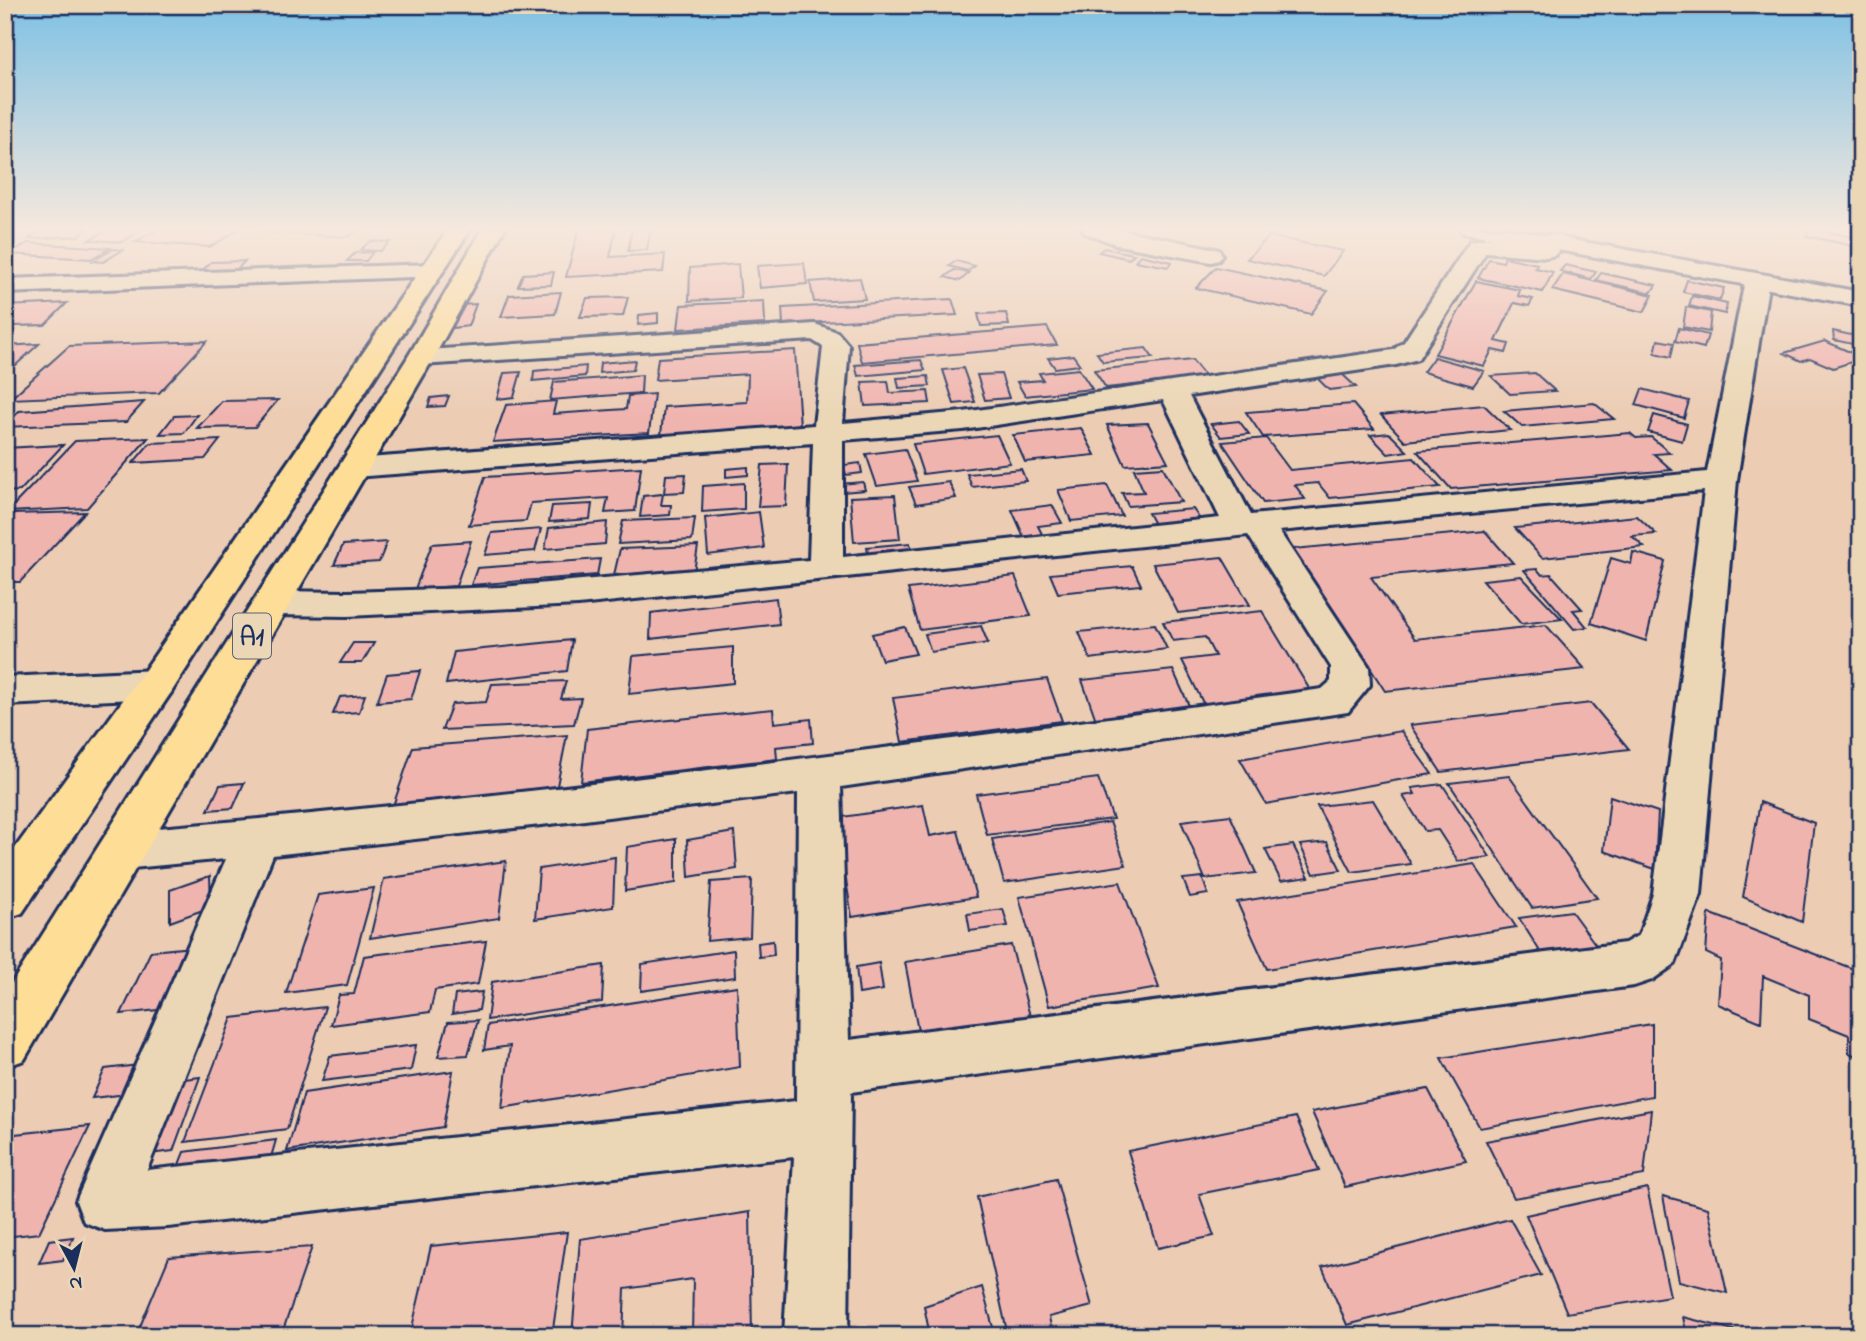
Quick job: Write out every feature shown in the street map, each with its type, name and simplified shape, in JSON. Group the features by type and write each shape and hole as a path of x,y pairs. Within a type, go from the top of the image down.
{"highway":[{"name":"A1","path":"5,899 156,684 417,291"},
{"name":"A1","path":"5,1042 354,468 459,291"}],"street":[{"path":"354,468 708,443 975,419 1409,353 1449,291"},
{"path":"822,1070 1634,964 1658,948 1677,894 1721,480 1755,291"},
{"path":"1817,291 1861,299"},
{"path":"421,357 815,332 828,337 836,346 828,432 826,569"},
{"path":"122,850 257,839 819,775 1334,702 1350,685 1350,667 1249,525 1172,390"},
{"path":"271,603 355,606 451,602 826,569 1501,498 1721,480"},
{"path":"5,691 156,684"},
{"path":"816,1336 824,1126 819,775"},
{"path":"257,839 105,1201 168,1198 824,1126"}],"building":[{"path":"689,291 740,291 741,298 689,301"},
{"path":"812,291 863,291 865,299 814,302"},
{"path":"1207,291 1328,291 1311,314"},
{"path":"1471,291 1520,291 1518,296 1533,299 1529,306 1514,303 1496,341 1509,344 1506,353 1492,350 1484,366 1435,354"},
{"path":"1554,291 1634,291 1653,295 1644,312"},
{"path":"1683,291 1723,291 1720,300"},
{"path":"561,292 555,314 501,317 509,295"},
{"path":"1692,296 1727,304 1725,314 1689,306"},
{"path":"628,297 623,316 580,317 587,298"},
{"path":"952,299 957,315 783,324 782,308"},
{"path":"764,301 765,324 678,329 681,305"},
{"path":"67,303 45,325 16,326 5,331 5,306"},
{"path":"476,304 468,326 452,328 460,305"},
{"path":"1686,307 1711,312 1709,332 1683,327"},
{"path":"658,313 658,323 638,325 639,315"},
{"path":"1006,313 1009,325 981,326 978,314"},
{"path":"1047,327 1057,345 862,362 857,343"},
{"path":"1679,328 1708,335 1704,348 1675,341"},
{"path":"1833,331 1860,337 1861,346 1834,340"},
{"path":"1658,340 1674,343 1671,357 1655,353"},
{"path":"207,341 159,393 10,399 69,346"},
{"path":"1825,341 1861,359 1833,368 1810,358 1801,361 1784,353"},
{"path":"39,344 16,365 5,365 5,346"},
{"path":"1146,348 1153,358 1103,362 1097,353"},
{"path":"795,350 800,426 661,435 664,407 747,402 748,374 655,380 658,358"},
{"path":"1073,355 1080,365 1055,368 1048,358"},
{"path":"1434,357 1484,371 1473,386 1423,372"},
{"path":"635,360 633,370 599,373 600,363"},
{"path":"921,360 925,370 858,376 855,365"},
{"path":"1192,360 1206,377 1106,388 1094,370"},
{"path":"586,366 585,376 533,381 534,371"},
{"path":"963,368 975,402 954,404 943,370"},
{"path":"1079,369 1092,389 1025,396 1017,382 1043,380 1039,373"},
{"path":"521,372 514,397 497,399 504,373"},
{"path":"1535,373 1555,391 1510,394 1491,376"},
{"path":"1001,374 1009,398 985,400 977,375"},
{"path":"1342,374 1356,387 1329,390 1316,377"},
{"path":"642,375 641,393 550,400 554,382"},
{"path":"928,376 930,386 899,388 897,378"},
{"path":"888,381 890,393 928,391 930,403 865,406 862,382"},
{"path":"1642,389 1689,401 1684,418 1636,405"},
{"path":"654,394 649,433 493,442 506,405 556,401 553,414 626,409 628,396"},
{"path":"449,396 445,406 428,407 431,398"},
{"path":"278,400 255,427 197,428 222,401"},
{"path":"144,402 126,422 5,427 19,411"},
{"path":"1594,403 1614,419 1522,427 1504,411"},
{"path":"1353,404 1374,429 1263,437 1246,412"},
{"path":"1484,405 1510,430 1405,441 1381,415"},
{"path":"197,415 184,433 160,434 174,416"},
{"path":"1654,415 1687,424 1682,441 1648,432"},
{"path":"1239,421 1249,434 1221,437 1211,424"},
{"path":"1148,423 1168,462 1125,465 1107,425"},
{"path":"1081,428 1095,455 1025,462 1013,435"},
{"path":"1389,433 1407,451 1388,454 1370,435"},
{"path":"1630,433 1636,438 1651,437 1670,453 1654,454 1672,470 1451,489 1417,451"},
{"path":"997,435 1010,463 923,474 913,444"},
{"path":"148,438 87,508 7,512 75,441"},
{"path":"1266,438 1290,470 1414,458 1440,487 1330,498 1318,483 1295,485 1305,499 1263,503 1222,442"},
{"path":"220,440 205,459 133,463 150,443"},
{"path":"63,445 20,491 5,492 5,448"},
{"path":"905,449 917,481 877,486 866,454"},
{"path":"860,463 862,473 846,475 844,465"},
{"path":"788,464 786,506 758,507 762,465"},
{"path":"641,467 635,511 605,513 608,498 531,503 526,521 469,525 485,477"},
{"path":"748,467 748,475 726,477 726,469"},
{"path":"1163,467 1181,502 1128,506 1122,493 1144,492 1134,469"},
{"path":"1021,469 1026,481 972,487 967,474"},
{"path":"686,474 684,492 664,493 666,475"},
{"path":"863,482 865,490 842,492 840,484"},
{"path":"949,482 956,498 916,504 909,487"},
{"path":"744,483 744,509 702,512 703,486"},
{"path":"1107,485 1122,516 1071,521 1058,490"},
{"path":"663,494 661,505 671,505 670,515 640,517 643,496"},
{"path":"895,495 900,539 854,542 850,497"},
{"path":"592,504 590,519 549,522 552,506"},
{"path":"1052,505 1062,523 1038,526 1042,534 1024,537 1012,510"},
{"path":"1193,509 1201,521 1155,526 1148,513"},
{"path":"85,512 20,582 5,582 5,520 12,514"},
{"path":"759,512 764,548 708,555 705,518"},
{"path":"1637,516 1656,534 1632,536 1644,547 1542,558 1515,528"},
{"path":"695,518 692,540 618,544 623,521"},
{"path":"607,522 605,544 545,549 549,528"},
{"path":"541,529 535,551 485,555 492,533"},
{"path":"1485,531 1513,563 1371,577 1415,639 1546,625 1585,669 1385,691 1293,549"},
{"path":"471,541 456,586 415,589 432,544"},
{"path":"387,542 379,562 334,565 343,545"},
{"path":"910,543 912,555 869,559 867,547"},
{"path":"698,546 694,572 614,575 620,549"},
{"path":"1633,552 1665,561 1646,641 1591,623 1611,558 1631,564"},
{"path":"1222,557 1250,605 1178,613 1153,564"},
{"path":"600,559 597,575 471,585 477,568"},
{"path":"1132,566 1141,585 1058,593 1050,574"},
{"path":"1537,569 1542,575 1551,574 1582,609 1573,610 1587,627 1574,629 1524,570"},
{"path":"1015,576 1031,616 920,630 908,589"},
{"path":"1521,576 1562,619 1521,624 1483,580"},
{"path":"776,598 779,624 650,639 651,613"},
{"path":"1262,611 1313,695 1206,709 1182,660 1215,656 1205,637 1173,641 1163,622"},
{"path":"1155,624 1167,649 1090,659 1079,632"},
{"path":"981,626 988,643 931,652 925,634"},
{"path":"905,627 916,654 882,660 872,634"},
{"path":"572,640 567,671 446,684 454,652"},
{"path":"353,643 374,643 362,663 340,663"},
{"path":"733,647 733,683 629,694 633,656"},
{"path":"1173,670 1191,710 1096,720 1082,680"},
{"path":"420,671 411,699 377,702 387,674"},
{"path":"1047,679 1062,721 902,742 893,698"},
{"path":"566,681 561,699 581,698 574,724 442,730 452,704 486,702 492,684"},
{"path":"365,695 359,712 333,714 340,697"},
{"path":"1591,703 1629,749 1441,772 1410,725"},
{"path":"773,709 774,723 811,719 813,743 776,747 777,759 581,782 587,729"},
{"path":"1401,731 1432,774 1266,804 1240,759"},
{"path":"567,735 555,796 392,809 413,747"},
{"path":"1509,776 1597,898 1532,908 1449,783"},
{"path":"1098,778 1113,819 987,835 976,794"},
{"path":"244,783 233,808 208,810 220,785"},
{"path":"1442,784 1490,857 1458,861 1438,830 1425,831 1403,796 1415,794 1412,788"},
{"path":"1610,796 1658,812 1655,869 1604,851"},
{"path":"1373,800 1411,864 1352,872 1317,806"},
{"path":"1760,802 1814,823 1802,922 1743,897"},
{"path":"923,805 930,836 958,831 976,897 852,917 836,818"},
{"path":"1230,815 1256,873 1205,879 1181,821"},
{"path":"1110,822 1126,865 1004,883 992,839"},
{"path":"734,832 737,869 689,877 687,840"},
{"path":"676,839 676,883 625,891 627,847"},
{"path":"1327,842 1341,870 1314,874 1300,845"},
{"path":"1293,845 1309,877 1281,881 1265,849"},
{"path":"615,857 613,907 535,919 539,869"},
{"path":"506,861 499,918 370,938 384,879"},
{"path":"1474,864 1516,927 1267,969 1237,902"},
{"path":"210,876 211,907 170,922 170,890"},
{"path":"1202,877 1208,894 1190,897 1183,879"},
{"path":"752,879 750,937 707,941 711,882"},
{"path":"1120,882 1159,988 1049,1006 1019,897"},
{"path":"374,888 347,985 286,993 318,895"},
{"path":"1003,909 1008,926 970,931 967,914"},
{"path":"1571,911 1601,952 1546,961 1519,918"},
{"path":"1709,913 1861,972 1861,1058 1849,1053 1849,1035 1809,1019 1809,995 1763,976 1761,1022 1718,1004 1721,960 1706,953"},
{"path":"486,941 478,984 435,990 430,1012 331,1025 339,995 354,994 364,956"},
{"path":"773,941 774,955 759,957 758,943"},
{"path":"1011,945 1030,1016 919,1036 905,962"},
{"path":"193,947 167,1009 121,1014 151,951"},
{"path":"734,950 735,977 641,991 642,964"},
{"path":"879,963 883,990 859,994 856,967"},
{"path":"604,965 602,1002 487,1020 492,982"},
{"path":"737,986 740,1067 502,1108 510,1046 484,1050 488,1025"},
{"path":"482,992 479,1010 452,1014 455,995"},
{"path":"325,1007 287,1129 185,1142 232,1018"},
{"path":"478,1020 468,1055 438,1057 448,1022"},
{"path":"1652,1024 1652,1096 1480,1128 1441,1058"},
{"path":"416,1045 411,1070 322,1081 330,1056"},
{"path":"139,1065 127,1094 92,1098 105,1069"},
{"path":"453,1071 443,1127 287,1151 304,1093"},
{"path":"200,1077 173,1151 141,1155 170,1081"},
{"path":"1428,1089 1466,1161 1345,1187 1312,1112"},
{"path":"1651,1110 1644,1175 1514,1198 1486,1141"},
{"path":"1296,1117 1319,1170 1199,1194 1214,1236 1158,1248 1128,1151"},
{"path":"90,1126 39,1233 5,1237 5,1153 15,1134"},
{"path":"276,1140 269,1164 174,1177 184,1152"},
{"path":"1056,1179 1092,1306 1049,1317 1053,1336 1008,1336 977,1197"},
{"path":"1647,1188 1670,1296 1567,1313 1526,1215"},
{"path":"1663,1196 1708,1208 1727,1293 1679,1281"},
{"path":"750,1212 752,1336 692,1336 693,1279 625,1289 623,1336 572,1336 580,1239"},
{"path":"1510,1219 1541,1275 1347,1325 1322,1267"},
{"path":"567,1232 552,1336 410,1336 431,1246"},
{"path":"73,1237 63,1260 39,1263 49,1240"},
{"path":"312,1247 281,1336 136,1336 169,1257"},
{"path":"982,1287 994,1331 980,1336 930,1336 924,1306"},
{"path":"1683,1317 1734,1330 1736,1336 1687,1336"}]}
